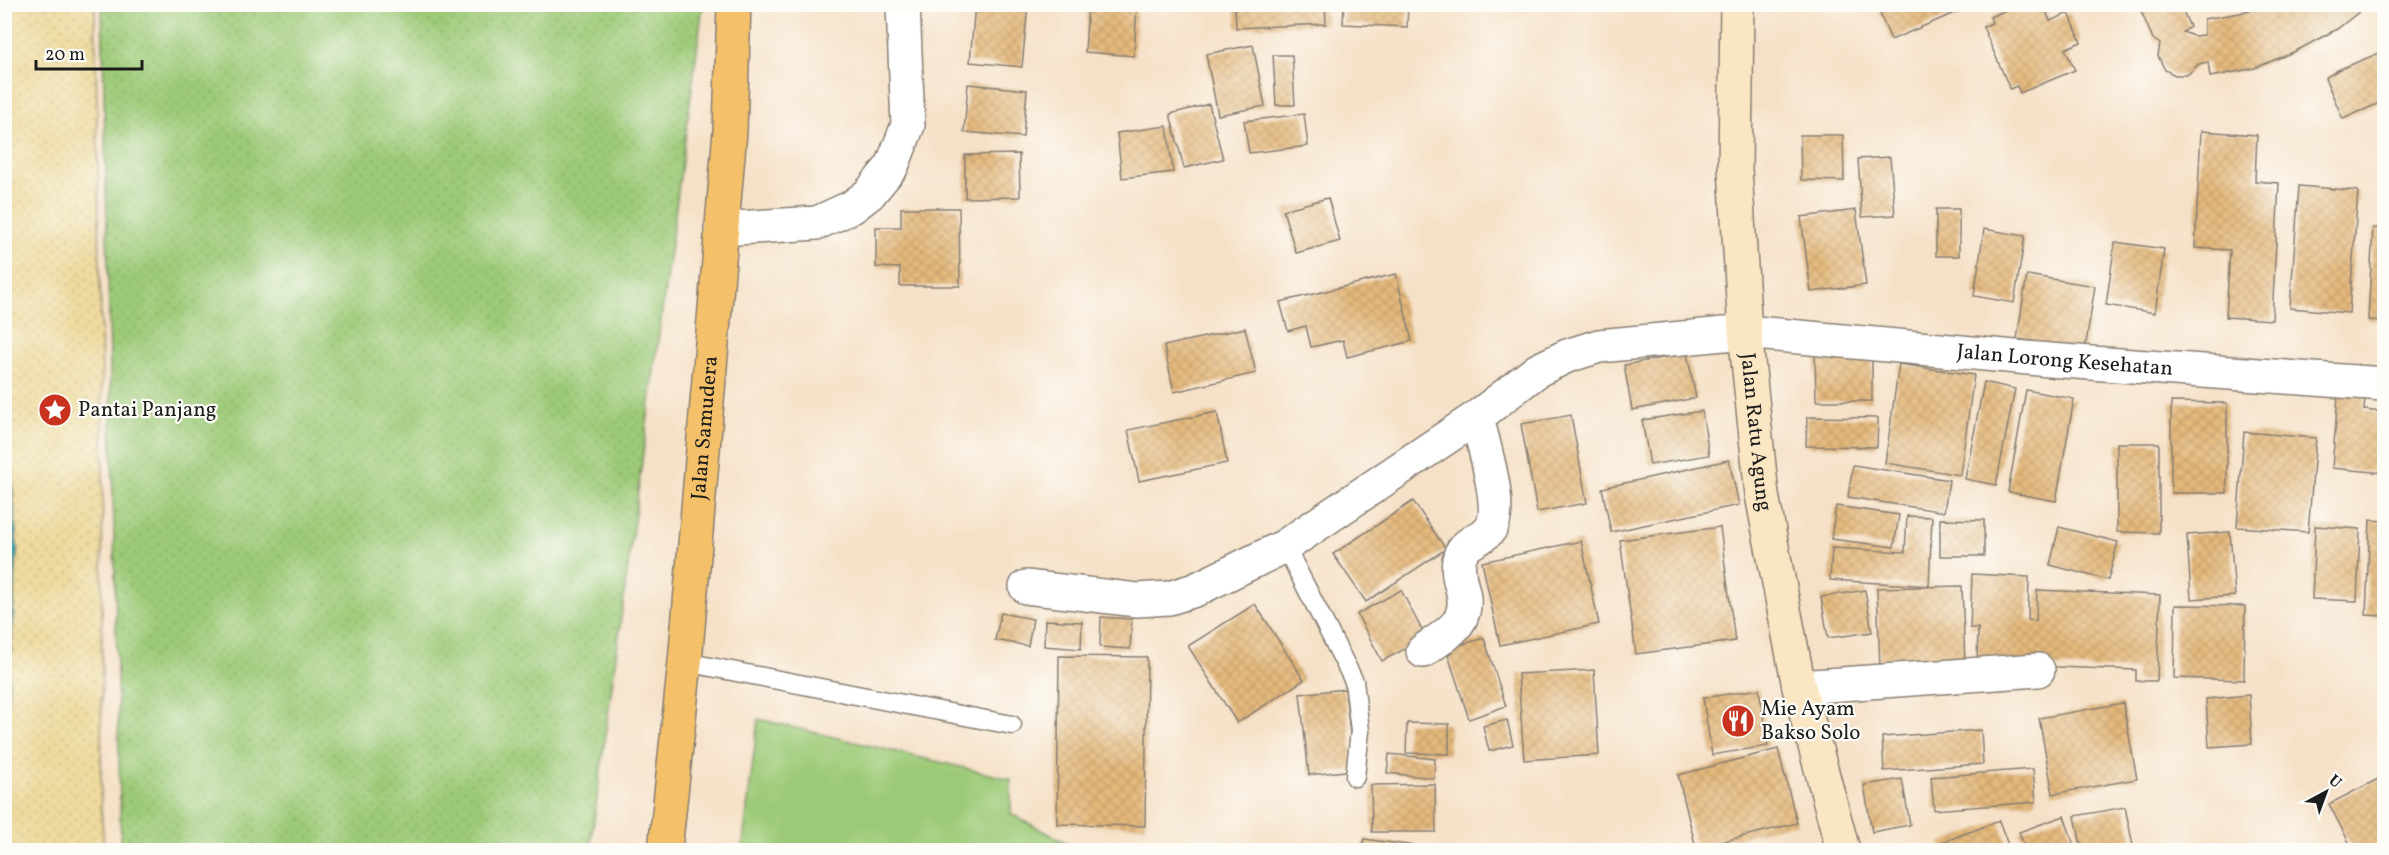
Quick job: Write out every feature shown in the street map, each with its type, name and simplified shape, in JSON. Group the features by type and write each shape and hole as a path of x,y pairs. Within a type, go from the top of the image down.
{"main road":[{"name":"Jalan Samudera","path":"665,850 685,662 730,131 734,4"}],"street":[{"path":"721,229 817,223 852,207 875,187 892,166 908,125 903,4"},
{"name":"Jalan Ratu Agung","path":"1737,4 1734,131 1745,332 1762,495 1799,687 1844,850"},
{"name":"Jalan Lorong Kesehatan","path":"1026,587 1137,600 1169,598 1195,590 1285,546 1477,417 1521,381 1567,356 1599,346 1745,332 2049,360 2385,384"},
{"path":"1423,651 1458,624 1465,604 1458,570 1461,551 1470,542 1487,532 1495,522 1496,504 1477,417"},
{"path":"1799,687 2038,670"}],"lane":[{"path":"1285,546 1354,681 1360,732 1355,777"},
{"path":"685,662 1012,725"}],"green space":[{"path":"102,5 703,5 590,850 121,850"},
{"path":"758,719 1011,779 1011,814 1080,850 742,850"}],"sand":[{"name":"Pantai Panjang","path":"5,5 95,5 103,437 101,807 104,850 5,850 5,741 17,550 4,384"}],"water":[{"path":"4,384 17,550 5,741"}],"building":[{"path":"975,4 1028,4 1022,67 970,62"},
{"path":"1088,4 1137,4 1134,56 1085,52"},
{"path":"1235,4 1325,4 1326,24 1236,28"},
{"path":"1344,4 1408,4 1407,27 1343,24"},
{"path":"1876,4 1962,4 1964,9 1891,40"},
{"path":"2020,4 2043,4 2050,21 2069,13 2081,42 2065,49 2075,70 2020,93 2017,86 2010,89 1983,27 1992,23 1990,17"},
{"path":"2138,4 2180,4 2190,27 2183,32 2193,36 2204,35 2204,19 2240,13 2266,4 2369,4 2337,29 2296,51 2255,68 2210,77 2208,62 2199,64 2187,75 2175,75 2165,70 2158,56 2160,44 2153,39"},
{"path":"1253,45 1265,106 1218,115 1206,54"},
{"path":"2384,51 2384,101 2343,119 2325,78 2338,70"},
{"path":"1273,55 1292,55 1295,105 1276,105"},
{"path":"968,84 1027,90 1023,137 964,132"},
{"path":"1209,104 1223,159 1184,168 1170,114"},
{"path":"1304,114 1308,146 1249,153 1244,121"},
{"path":"1167,126 1173,172 1122,178 1117,133"},
{"path":"2201,131 2257,135 2255,181 2279,183 2272,320 2226,317 2230,250 2195,248"},
{"path":"1800,135 1843,135 1844,181 1801,180"},
{"path":"1019,154 1020,197 965,198 965,155"},
{"path":"1890,157 1895,215 1862,217 1858,159"},
{"path":"2299,186 2358,191 2349,313 2290,308"},
{"path":"1328,198 1340,241 1296,253 1283,210"},
{"path":"901,208 959,208 960,286 900,286 900,268 876,267 876,227 901,227"},
{"path":"1936,209 1959,209 1959,256 1936,256"},
{"path":"1856,210 1866,285 1811,292 1801,217"},
{"path":"2373,228 2384,228 2384,321 2368,320"},
{"path":"1984,229 2025,236 2014,303 1974,296"},
{"path":"2115,242 2164,249 2155,313 2106,305"},
{"path":"1396,274 1412,341 1347,357 1343,340 1311,347 1306,326 1288,331 1280,302"},
{"path":"2027,275 2095,286 2085,350 2017,339"},
{"path":"1245,328 1256,373 1174,392 1164,346"},
{"path":"1687,353 1696,398 1632,410 1624,365"},
{"path":"1815,353 1872,353 1872,401 1816,401"},
{"path":"1899,364 1974,375 1960,475 1885,463"},
{"path":"1984,382 2015,389 1996,485 1965,479"},
{"path":"2339,384 2366,386 2364,410 2384,412 2384,473 2332,468"},
{"path":"2026,390 2074,399 2056,501 2008,492"},
{"path":"2171,402 2227,403 2227,493 2171,493"},
{"path":"1702,411 1709,455 1650,465 1642,420"},
{"path":"1217,412 1227,463 1139,481 1128,430"},
{"path":"1571,415 1587,503 1537,512 1521,424"},
{"path":"1807,417 1878,418 1877,447 1806,446"},
{"path":"2244,432 2316,438 2308,532 2237,527"},
{"path":"2117,443 2159,443 2159,533 2117,532"},
{"path":"1729,460 1739,505 1611,532 1602,488"},
{"path":"1853,465 1949,480 1944,512 1848,497"},
{"path":"1413,501 1446,549 1366,602 1333,554"},
{"path":"1836,506 1899,515 1894,547 1831,539"},
{"path":"1907,516 1932,517 1929,586 1830,580 1832,548 1905,552"},
{"path":"1940,519 1984,520 1984,556 1940,556"},
{"path":"2370,520 2384,521 2384,616 2366,615"},
{"path":"2315,526 2360,529 2357,601 2312,599"},
{"path":"1720,527 1735,641 1636,654 1620,540"},
{"path":"2059,527 2118,542 2108,580 2050,565"},
{"path":"2230,532 2235,596 2191,599 2187,535"},
{"path":"1581,541 1599,624 1500,645 1482,562"},
{"path":"1972,574 2029,577 2028,620 2036,621 2037,590 2160,595 2157,681 2136,681 2136,670 1977,664 1978,628 1970,628"},
{"path":"1962,586 1965,665 1880,668 1877,588"},
{"path":"1401,590 1426,638 1382,661 1357,614"},
{"path":"1865,590 1872,632 1828,638 1821,597"},
{"path":"1255,604 1304,680 1237,723 1188,646"},
{"path":"2175,605 2245,606 2244,680 2174,678"},
{"path":"1001,613 1033,619 1028,646 995,640"},
{"path":"1101,617 1132,619 1130,649 1100,647"},
{"path":"1045,620 1082,622 1081,649 1044,646"},
{"path":"1484,638 1506,706 1469,719 1446,649"},
{"path":"1059,656 1147,657 1145,826 1057,824"},
{"path":"1594,670 1599,755 1524,760 1518,674"},
{"path":"1345,689 1354,770 1309,775 1300,694"},
{"path":"1759,689 1768,746 1712,755 1703,698"},
{"path":"2249,695 2252,744 2209,747 2206,699"},
{"path":"2123,703 2137,779 2053,794 2039,718"},
{"path":"1507,720 1513,745 1489,751 1483,726"},
{"path":"1407,723 1449,724 1449,754 1406,753"},
{"path":"1981,730 1983,764 1884,771 1882,737"},
{"path":"1778,749 1797,823 1696,848 1678,775"},
{"path":"1389,754 1435,759 1434,778 1387,773"},
{"path":"2033,769 2036,802 1934,810 1931,777"},
{"path":"2384,776 2384,850 2353,850 2329,804"},
{"path":"1902,779 1910,825 1872,832 1864,785"},
{"path":"1435,784 1436,832 1372,832 1371,785"},
{"path":"2125,807 2134,850 2082,850 2075,816"},
{"path":"2064,816 2075,848 2026,850 2019,832"},
{"path":"1999,821 2010,850 1943,850 1940,843"},
{"path":"1364,839 1438,849 1438,850 1362,850"}],"place":[{"name":"Pantai Panjang","path":"55,410"},
{"name":"Mie Ayam Bakso Solo","path":"1738,721"}]}
